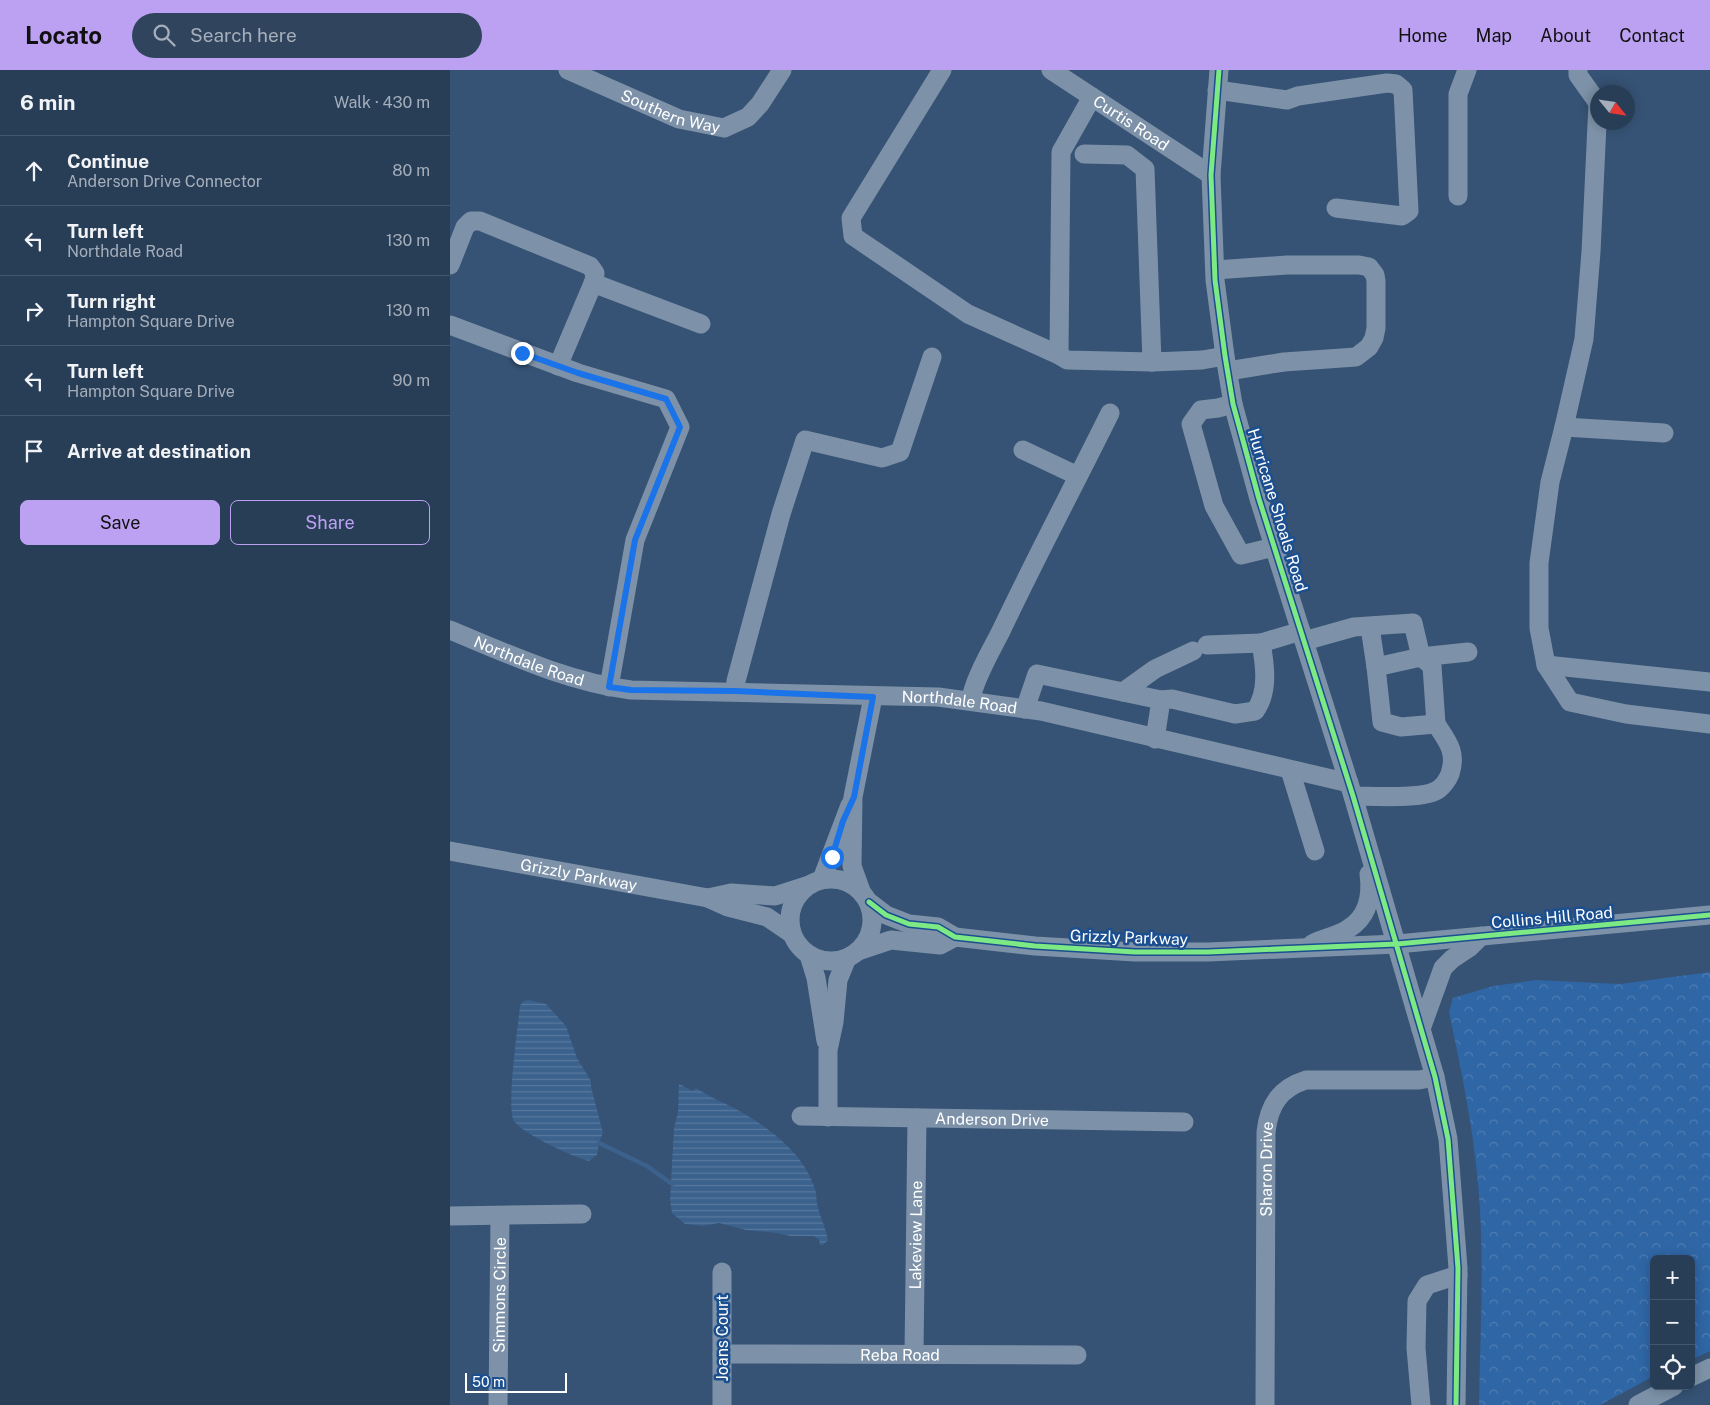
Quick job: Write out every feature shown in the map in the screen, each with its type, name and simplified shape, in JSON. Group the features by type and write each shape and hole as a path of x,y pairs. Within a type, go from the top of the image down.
{"street":[{"name":"Southern Way","path":"568,70 678,119 724,128 748,117 760,104 782,70"},
{"path":"942,70 851,218 853,236 968,314 1067,360 1152,362 1202,360 1226,364 1356,357 1369,347 1374,338 1376,328 1376,281 1375,275 1369,267 1359,265 1287,265 1215,270"},
{"name":"Curtis Road","path":"1051,70 1211,176"},
{"name":"Hurricane Shoals Road","path":"1220,70 1211,176 1215,270 1226,364 1233,404 1259,499 1351,790 1397,944 1434,1077 1448,1139 1458,1275 1456,1405"},
{"path":"1458,196 1458,94 1467,70"},
{"path":"1578,70 1578,74 1590,91"},
{"path":"1217,90 1287,100 1298,96 1387,83 1396,84 1403,90 1409,211 1402,216 1336,208"},
{"path":"1059,355 1061,152 1092,97"},
{"path":"1597,130 1591,252 1584,339 1550,482 1539,562 1539,628 1546,666 1570,702 1626,714 1710,724"},
{"path":"1084,154 1128,155 1145,169 1152,362"},
{"path":"450,265 464,227 471,221 480,221 590,266 595,273 593,283 558,366"},
{"path":"593,283 700,324"},
{"path":"450,325 558,366 666,399 680,427 635,540 609,687"},
{"path":"735,691 781,514 805,440 882,458 900,452 932,357"},
{"path":"1233,404 1201,410 1191,424 1214,506 1241,556 1274,547"},
{"path":"971,700 983,667 1110,413"},
{"path":"1564,427 1664,433"},
{"path":"1024,450 1078,476"},
{"path":"1123,692 1154,669 1200,648 1261,643 1354,627 1413,623 1421,657 1432,666 1436,724 1401,727 1382,722 1370,627"},
{"name":"Northdale Road","path":"450,630 535,664 609,687 631,690 735,691 873,697 938,697 971,700 1025,709 1290,770 1351,790 1421,796 1438,790 1448,778 1452,766 1453,753 1436,724"},
{"path":"1025,709 1036,674 1161,700 1172,699 1235,714 1255,711 1262,702 1265,666 1261,643"},
{"path":"1376,667 1421,657 1468,652"},
{"path":"1546,666 1710,682"},
{"path":"828,1050 834,1022 838,980 853,954 867,940 871,928 872,915 852,866 854,797 873,697"},
{"path":"1154,739 1161,700"},
{"path":"1290,770 1315,851"},
{"path":"816,882 854,797"},
{"name":"Grizzly Parkway","path":"450,850 708,898 767,917 792,934"},
{"path":"1304,948 1322,938 1348,929 1361,917 1370,901 1369,869 1371,857"},
{"path":"853,954 834,961 821,960 809,955 799,946 792,934 790,920 792,906 799,894 816,882 836,879 850,882 865,896"},
{"name":"Grizzly Parkway","path":"708,898 731,893 775,896 816,882"},
{"name":"Grizzly Parkway","path":"865,896 886,915 909,924 938,927 955,937 1035,946 1112,952 1208,952 1397,944"},
{"name":"Collins Hill Road","path":"1397,944 1710,915"},
{"path":"1421,1029 1443,968 1481,936"},
{"name":"Grizzly Parkway","path":"853,954 891,940 940,945 955,937"},
{"path":"809,955 816,978 828,1050 828,1117"},
{"name":"Sharon Drive","path":"1265,1405 1266,1132 1272,1106 1282,1092 1293,1084 1306,1080 1419,1080 1434,1077"},
{"name":"Anderson Drive","path":"801,1116 1184,1122"},
{"name":"Lakeview Lane","path":"914,1353 917,1118"},
{"path":"450,1216 582,1214"},
{"name":"Simmons Circle","path":"498,1405 500,1216"},
{"name":"Joans Court","path":"722,1272 722,1405"},
{"path":"1421,1405 1416,1348 1417,1301 1427,1285 1458,1275"},
{"name":"Reba Road","path":"722,1354 914,1353 1077,1355"},
{"path":"1695,1375 1710,1368"},
{"path":"1638,1405 1666,1390"}],"green space":[{"path":"1710,972 1710,1351 1695,1358 1695,1255 1650,1255 1650,1378 1600,1405 1479,1405 1482,1294 1480,1211 1470,1119 1449,1012 1453,998 1493,986 1536,980 1620,984"}],"shaded area":[{"path":"529,1000 546,1004 566,1026 577,1058 591,1081 603,1133 597,1155 589,1161 537,1138 514,1121 511,1101 520,1006 523,1001"},
{"path":"679,1084 693,1091 696,1088 743,1113 776,1136 795,1154 810,1176 815,1189 817,1206 828,1240 823,1245 820,1245 819,1240 814,1236 790,1236 746,1230 719,1223 703,1226 685,1224 672,1213 670,1200 674,1128 678,1112"}],"waterway":[{"path":"599,1143 647,1166 672,1184"}],"cycle path":[{"path":"1219,70 1211,175 1215,280 1233,404 1259,499 1353,796 1435,1077 1448,1139 1458,1268 1456,1405"},
{"path":"869,902 886,915 909,924 938,927 955,937 1035,946 1135,952 1208,952 1397,944 1710,915"}],"route":[{"path":"522,353 578,373 666,399 680,427 635,540 613,673 609,687 631,690 735,691 873,697 854,797 843,821 832,857"}]}
